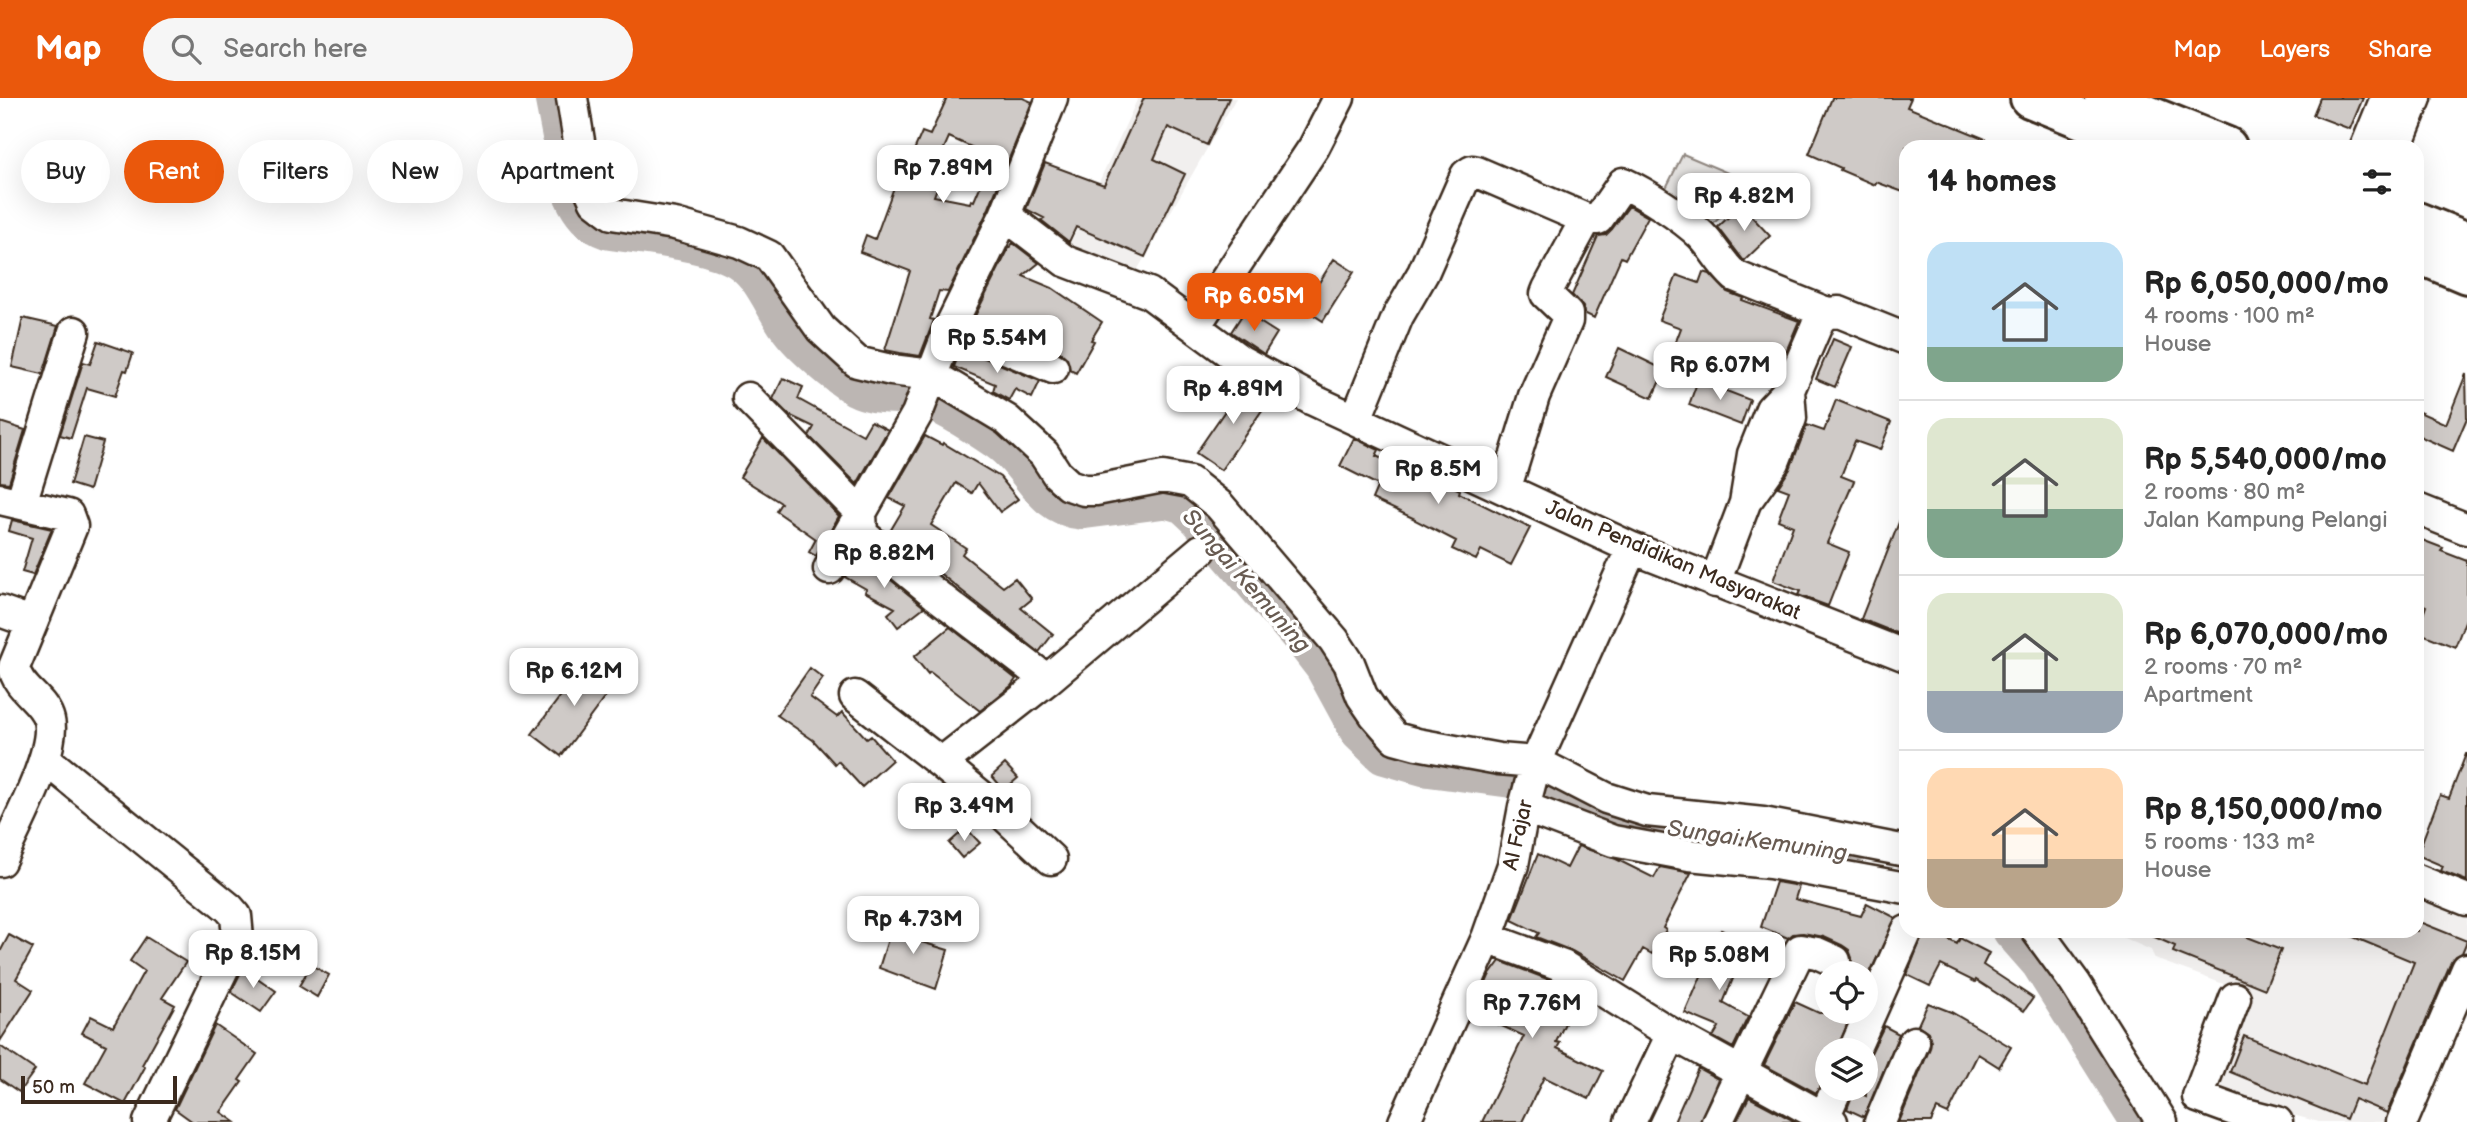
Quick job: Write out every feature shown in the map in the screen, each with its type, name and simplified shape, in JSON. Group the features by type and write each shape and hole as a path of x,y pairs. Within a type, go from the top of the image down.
{"highway":[{"path":"2030,98 2134,140"},
{"path":"2105,98 2210,140"},
{"path":"2424,225 2467,243"},
{"path":"2424,256 2467,274"}],"street":[{"path":"572,98 585,178 595,201 612,214 688,228 739,242 769,256 821,329 857,362 931,377 1007,420 1044,454 1057,474 1069,485 1084,490 1096,490 1163,477 1190,482 1219,505 1334,640 1349,663 1362,696 1395,738 1536,764 1606,798 1647,811 1763,824 1899,850"},
{"path":"829,569 917,414 951,326 1005,215 1052,98"},
{"path":"1195,326 1314,147 1339,98"},
{"path":"2369,140 2386,98"},
{"path":"2399,140 2416,98"},
{"path":"1356,419 1398,316 1423,273 1466,175 1472,172 1586,219 1598,219 1623,183 1700,234 1723,266 1735,276 1827,313 1839,312 1899,336"},
{"name":"Jalan Pendidikan Masyarakat","path":"1005,215 1065,261 1149,293 1241,361 1356,419 1632,548 1899,653"},
{"path":"1506,487 1534,396 1567,321 1567,314 1546,294 1586,219"},
{"path":"1715,582 1745,503 1753,454 1771,409 1789,390 1813,330 1827,313"},
{"path":"951,326 1053,368"},
{"path":"0,861 45,759 49,720 45,711 15,676 7,676 72,526 68,515 10,501 74,332"},
{"path":"748,398 861,513 862,534 1047,680"},
{"path":"2424,512 2467,529"},
{"name":"Al Fajar","path":"1404,1122 1488,937 1513,865 1536,764 1632,548"},
{"path":"941,763 1047,680 1201,550"},
{"path":"0,611 31,622"},
{"path":"855,696 1004,815 1051,859"},
{"path":"45,759 236,916 238,938 149,1122"},
{"path":"1525,803 1613,841 1689,855 1770,863 1899,887"},
{"path":"2424,883 2467,900"},
{"path":"1488,937 1563,966 1672,1034 1826,1121 1833,1101"},
{"path":"1859,1038 1904,938"},
{"path":"2042,938 2075,983 2162,1122"},
{"path":"1717,1122 1800,950 1817,953 1835,961"},
{"path":"2402,1122 2467,969"},
{"path":"2235,998 2198,1097 2277,1122"},
{"path":"1630,1122 1672,1034"},
{"path":"1880,1122 1914,1042"}],"shaded area":[{"path":"1138,98 1236,98 1131,281 1065,255"},
{"path":"1683,154 1754,184 1706,231 1661,198"},
{"path":"2424,892 2467,910 2467,949 2394,1122 2319,1122 2206,1092 2243,991 2155,959 2151,950 2124,938 2424,938"}],"building":[{"path":"947,98 1023,98 1032,102 989,208 948,292 939,291 930,319 934,320 920,356 885,350 910,271 860,252 866,235 875,239 904,160 909,162 922,132 930,135","holes":["949,137 989,155 984,166 988,168 974,201 971,200 970,203 934,196 940,180 932,176"]},
{"path":"1144,98 1229,98 1207,145 1168,127 1154,159 1185,174 1145,257 1076,227 1069,242 1041,220 1044,218 1026,209 1045,163 1104,185"},
{"path":"1832,98 1911,98 1907,107 1988,140 1899,140 1899,190 1876,182 1875,185 1809,154"},
{"path":"2320,98 2363,98 2350,129 2313,115"},
{"path":"1741,205 1770,236 1744,261 1718,227"},
{"path":"1629,206 1648,217 1625,259 1621,257 1594,318 1584,313 1583,307 1572,295 1598,236 1606,235"},
{"path":"1013,243 1039,263 1023,276 1052,288 1102,322 1076,373 1070,370 1067,358 1060,352 975,316"},
{"path":"1334,259 1354,272 1323,321 1303,308"},
{"path":"1703,272 1710,274 1727,292 1743,298 1742,300 1799,321 1777,373 1721,351 1709,381 1667,365 1681,328 1659,320 1677,275 1699,283"},
{"path":"1244,312 1277,333 1264,354 1231,332"},
{"path":"23,318 58,326 43,374 12,367"},
{"path":"1833,339 1852,347 1835,387 1816,379"},
{"path":"98,341 133,353 127,371 124,370 115,396 87,388 71,438 60,435 83,362 90,364"},
{"path":"961,348 1040,381 1032,398 1015,389 1009,400 993,391 995,384 954,367"},
{"path":"1619,348 1665,370 1652,398 1606,377"},
{"path":"2466,374 2467,418 2453,451 2424,438 2424,414 2446,424"},
{"path":"783,378 803,387 798,399 863,435 871,421 888,430 857,484 809,436 814,427 789,415 773,399"},
{"path":"1698,380 1750,400 1741,425 1689,405"},
{"path":"1244,383 1271,397 1221,470 1196,453"},
{"path":"1836,400 1891,422 1880,450 1855,441 1841,476 1854,481 1827,543 1849,552 1828,606 1798,595 1800,591 1773,581 1793,526 1778,520 1789,491 1778,487 1790,469 1807,425 1824,431"},
{"path":"0,422 25,430 9,483 0,482"},
{"path":"925,436 942,445 943,443 1000,477 1018,499 1000,512 978,483 972,493 956,483 931,525 966,548 962,554 1003,587 1015,578 1032,599 1021,608 1053,634 1039,652 889,533 905,506 889,498"},
{"path":"84,437 103,442 89,490 70,484"},
{"path":"763,438 839,516 816,556 809,552 816,539 776,511 781,503 740,477"},
{"path":"1354,438 1379,450 1376,456 1434,483 1436,478 1460,490 1459,493 1530,528 1511,565 1481,550 1476,560 1452,549 1456,541 1372,499 1378,485 1340,466"},
{"path":"12,520 52,529 33,575 22,572 32,538 9,531"},
{"path":"1899,522 1899,634 1861,619"},
{"path":"2424,541 2467,561 2467,616 2455,647 2424,635"},
{"path":"858,553 924,607 898,627 888,614 895,608 865,592 866,589 845,577"},
{"path":"950,627 1016,679 980,711 930,672 928,674 914,657"},
{"path":"588,660 617,681 561,756 532,734"},
{"path":"810,668 823,678 810,697 837,717 842,712 867,739 871,736 892,760 862,787 838,761 835,764 813,740 777,715"},
{"path":"2467,754 2467,881 2441,871 2443,866 2424,858 2424,837 2440,795 2449,798"},
{"path":"1005,764 1018,778 1004,790 992,776"},
{"path":"966,828 980,843 962,858 949,843"},
{"path":"1578,846 1616,859 1654,878 1660,867 1691,873 1663,928 1666,930 1652,954 1643,949 1625,981 1572,951 1536,937 1539,933 1512,920 1538,854 1567,868"},
{"path":"1776,882 1799,886 1795,899 1861,916 1867,903 1896,918 1876,961 1852,961 1849,950 1824,937 1803,933 1793,934 1788,938 1761,927"},
{"path":"894,920 919,928 915,940 948,950 936,989 879,968"},
{"path":"2424,924 2467,941 2462,953 2451,962 2387,1113 2354,1099 2346,1119 2230,1072 2244,1036 2365,1085 2414,962 2356,938 2424,938"},
{"path":"1721,930 1743,939 1728,974 1734,976 1723,1003 1748,1017 1733,1048 1713,1037 1719,1027 1685,1013"},
{"path":"9,935 33,948 16,979 33,990 0,1041 0,952"},
{"path":"146,937 186,962 162,998 175,1005 142,1065 145,1067 125,1104 85,1083 106,1045 82,1033 91,1016 113,1027 144,971 130,961"},
{"path":"1921,938 1945,938 1957,944 1960,938 1989,953 1983,965 2033,998 2024,1011 1976,980 1975,982 1941,965 1930,986 1907,975"},
{"path":"2157,938 2250,938 2281,950 2265,989 2173,952 2175,946"},
{"path":"1500,961 1555,982 1578,996 1556,1042 1560,1043 1557,1048 1603,1071 1589,1099 1544,1077 1522,1122 1482,1122 1524,1036 1473,1013 1489,976"},
{"path":"311,965 329,975 317,997 299,986"},
{"path":"243,968 276,991 261,1012 231,992"},
{"path":"1795,1002 1815,1011 1815,1024 1847,1024 1842,1038 1815,1038 1815,1092 1764,1065"},
{"path":"1928,1003 1951,1012 2011,1047 1999,1067 1978,1054 1948,1114 1937,1109 1931,1122 1899,1122 1930,1048 1928,1032 1918,1025"},
{"path":"215,1025 257,1054 221,1112 235,1122 193,1122 175,1109"},
{"path":"1884,1026 1899,1034 1878,1084 1878,1038"},
{"path":"0,1046 35,1070 19,1092 0,1079"},
{"path":"1698,1068 1718,1079 1700,1122 1674,1122"},
{"path":"1749,1097 1751,1098 1796,1122 1736,1122"},
{"path":"1850,1101 1871,1101 1864,1117 1847,1109"}],"waterway":[{"name":"Sungai Kemuning","path":"553,98 572,195 590,221 608,231 696,245 742,263 756,277 794,335 839,377 863,391 919,398 959,417 1009,451 1045,493 1067,508 1081,511 1166,500 1183,505 1303,641 1323,667 1359,733 1383,756 1425,768 1530,782 1615,817 1642,825 1846,853"},
{"name":"Sungai Kemuning","path":"2017,938 2039,963 2139,1122"}]}
